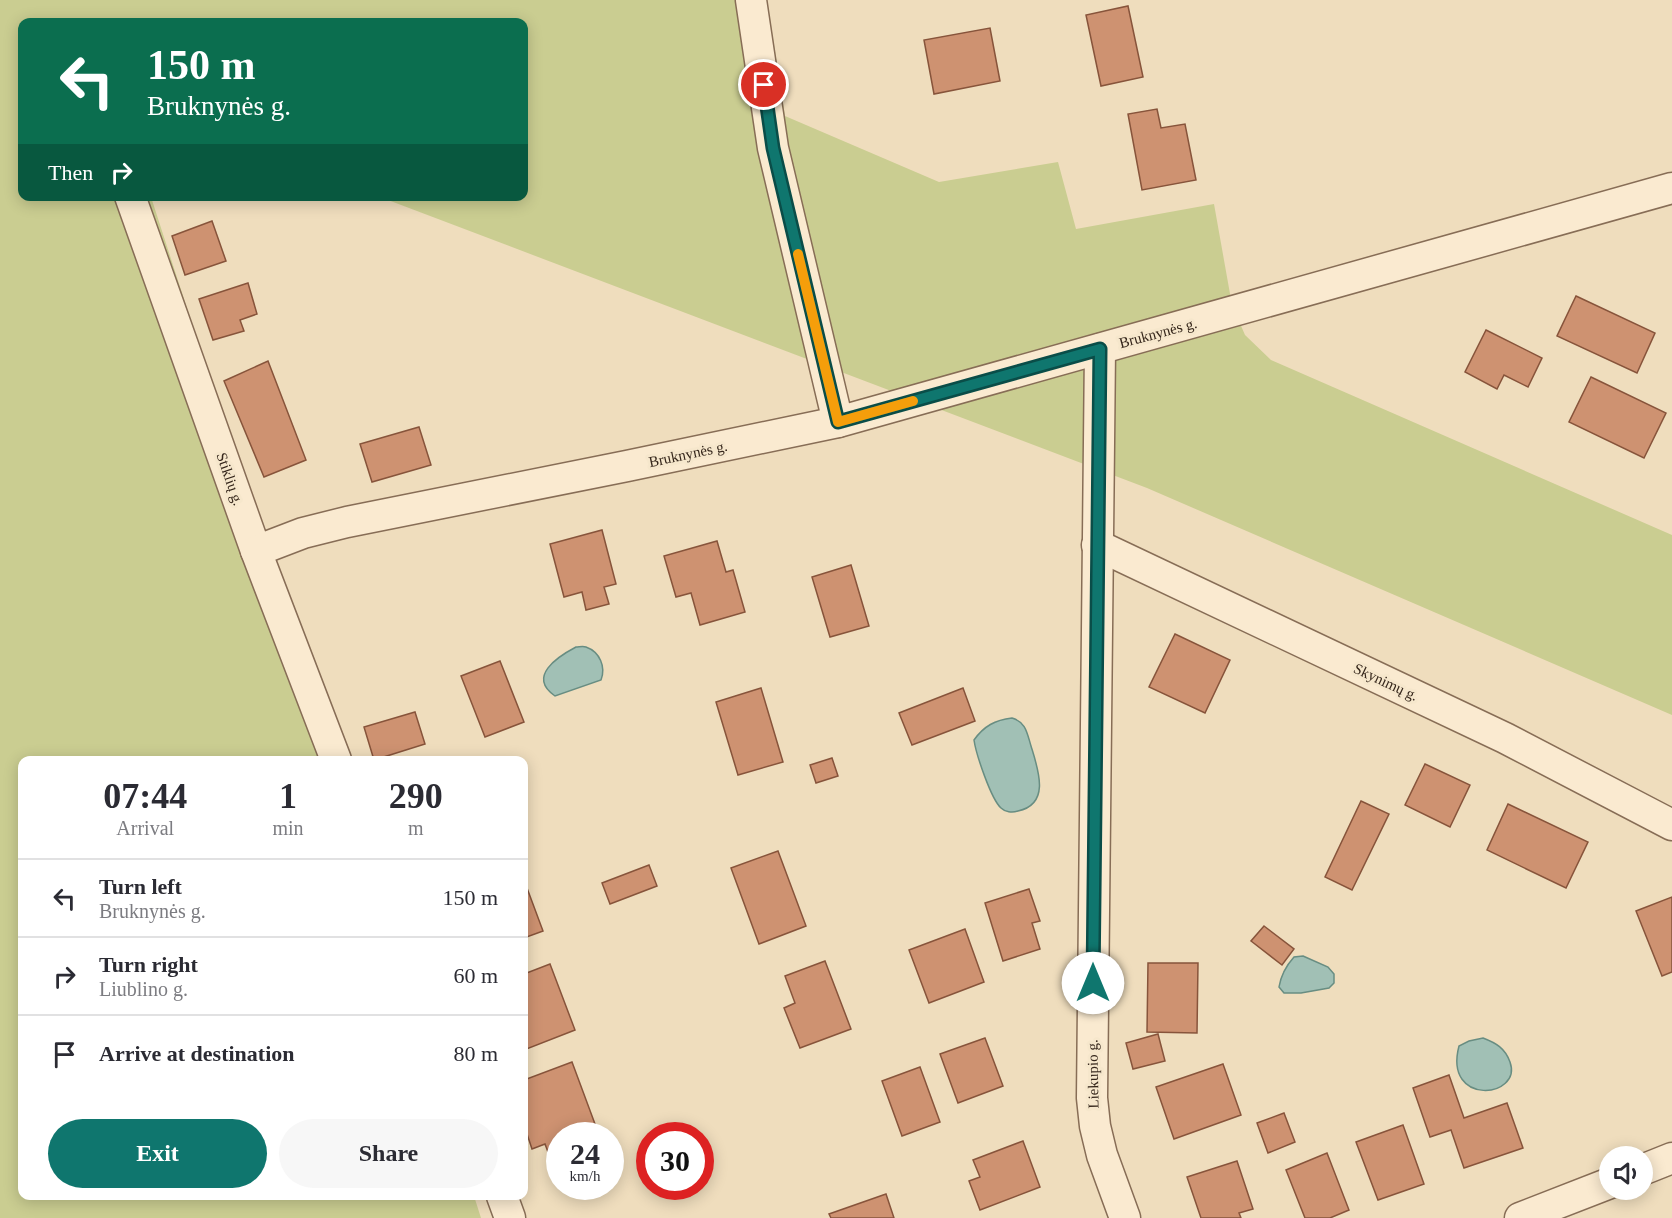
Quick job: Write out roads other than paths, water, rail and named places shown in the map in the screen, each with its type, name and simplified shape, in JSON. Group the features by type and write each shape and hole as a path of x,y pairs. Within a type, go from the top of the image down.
{"street":[{"path":"751,0 773,148 838,422"},
{"name":"Bruknynės g.","path":"256,551 303,533 347,522 838,422 1672,188"},
{"name":"Stiklių g.","path":"132,201 256,551 334,756"},
{"name":"Liekupio g.","path":"1100,349 1092,1098 1095,1126 1102,1155 1125,1218"},
{"name":"Skynimų g.","path":"1097,544 1505,738 1672,825"},
{"path":"1653,1166 1672,1158"},
{"path":"1520,1218 1599,1187"},
{"path":"503,1200 510,1218"}],"water":[{"path":"576,647 586,647 595,652 601,660 603,670 601,680 555,696 547,689 544,675 554,662"},
{"path":"1012,718 1020,722 1027,732 1040,784 1035,801 1028,807 1011,812 1001,808 993,796 974,740 990,724"},
{"path":"1303,956 1328,967 1334,974 1334,983 1329,988 1301,993 1284,993 1279,987 1284,971 1294,957"},
{"path":"1483,1038 1503,1050 1510,1062 1511,1074 1505,1083 1495,1089 1483,1090 1472,1087 1462,1079 1457,1066 1459,1046"}]}
